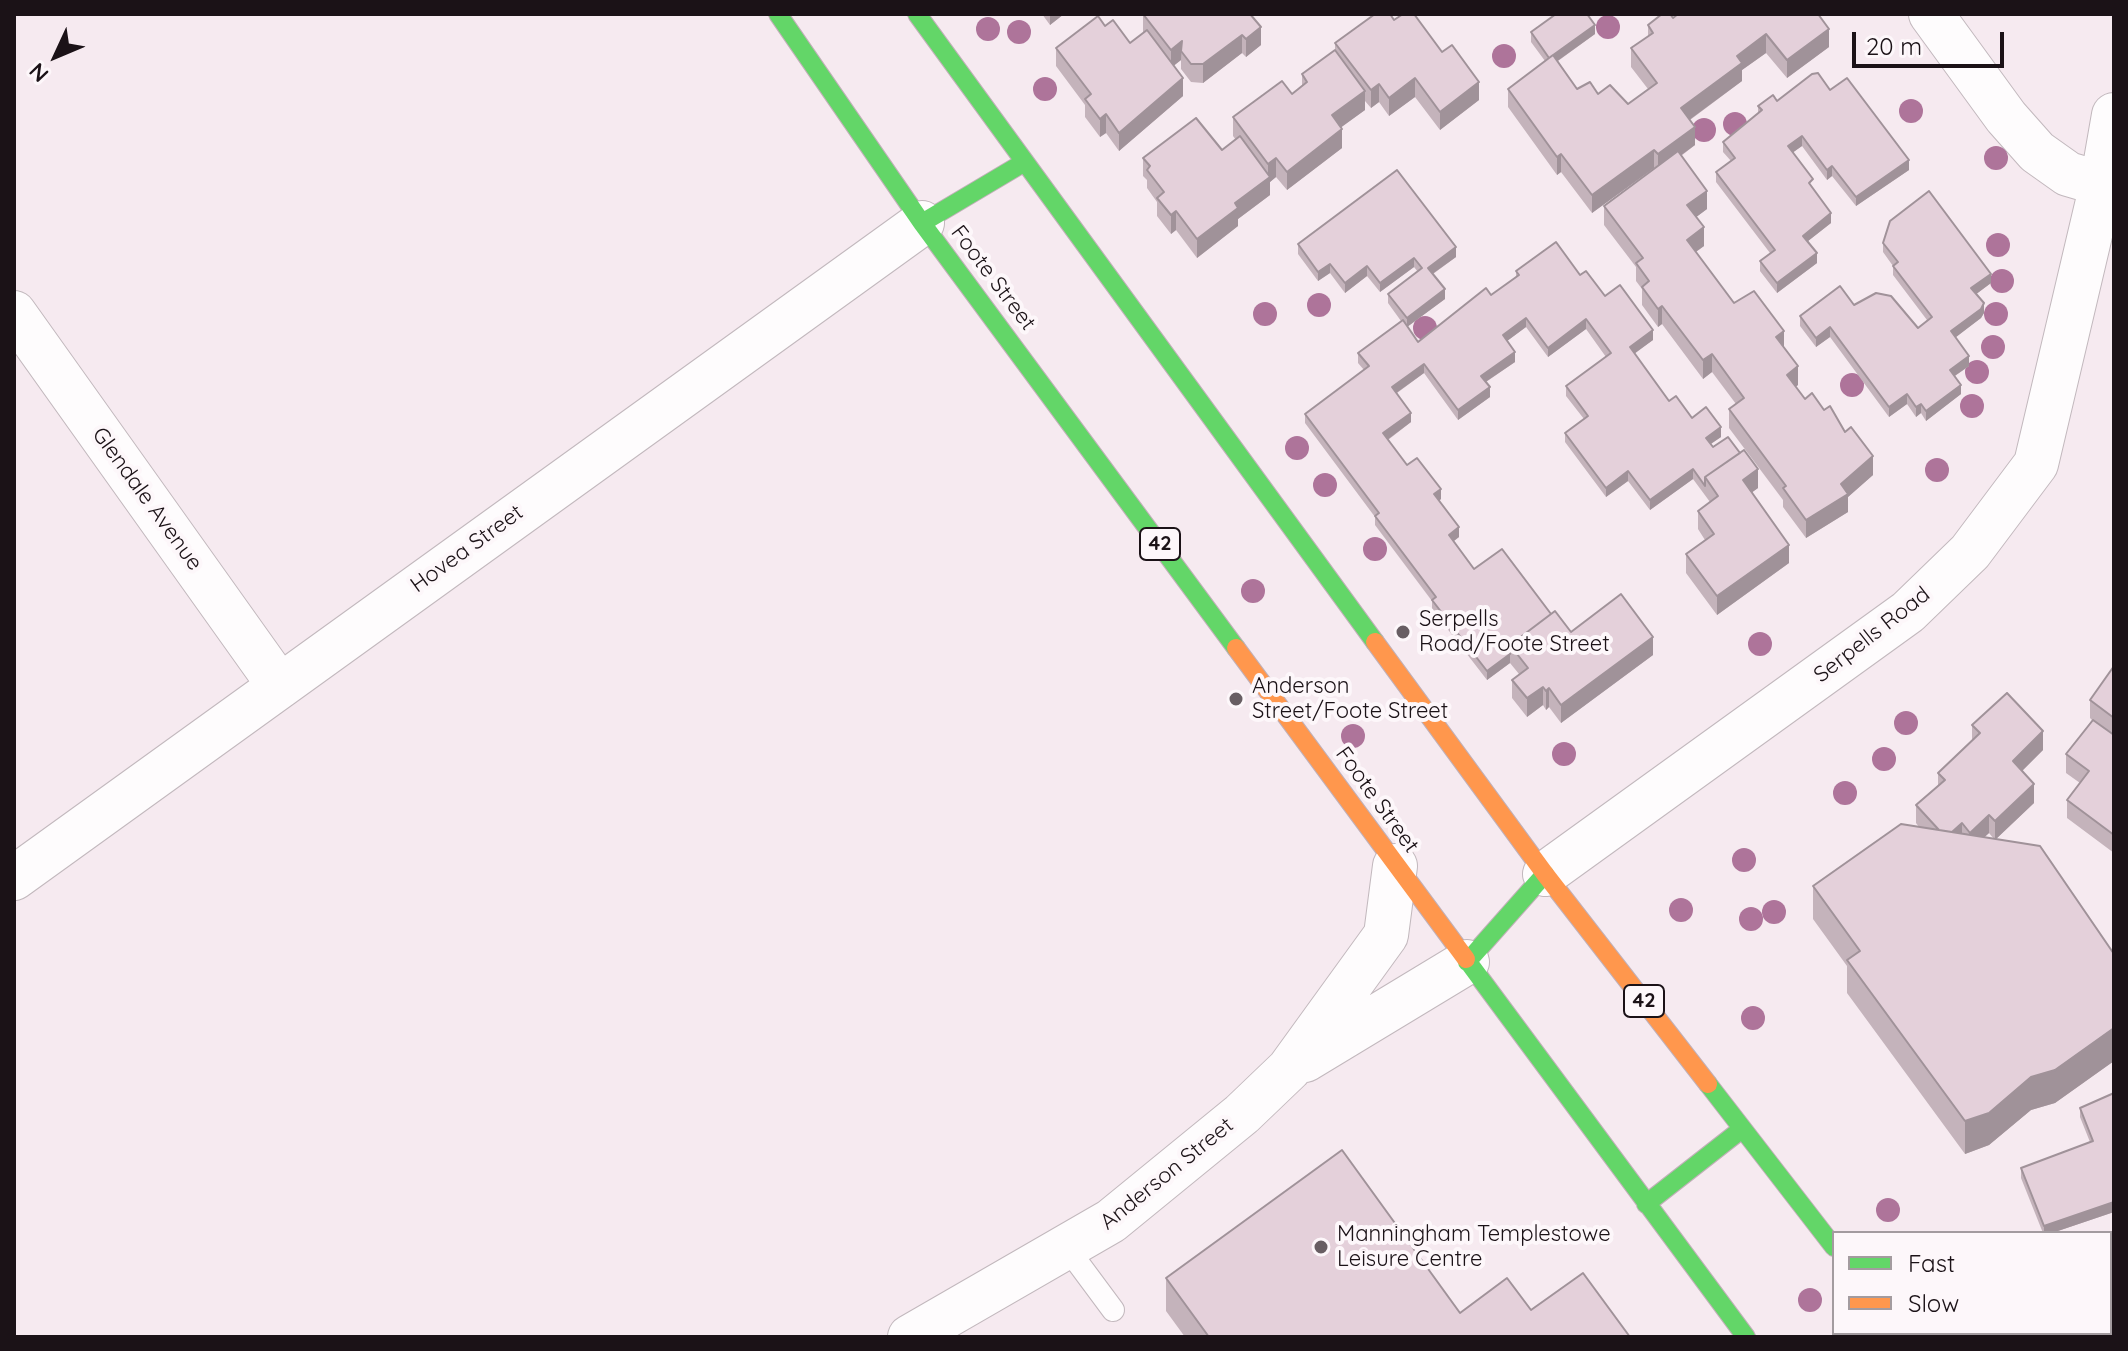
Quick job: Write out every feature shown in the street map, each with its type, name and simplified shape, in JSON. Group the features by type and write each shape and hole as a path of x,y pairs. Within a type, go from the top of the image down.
{"main road":[{"name":"Foote Street","path":"778,14 922,223 1746,1337"},
{"name":"42","path":"917,14 1545,874 1832,1244"},
{"path":"922,223 1023,163"},
{"path":"1467,962 1545,874"},
{"path":"1646,1204 1742,1129"}],"street":[{"path":"1931,14 2006,117 2037,152 2068,174 2102,184"},
{"name":"Serpells Road","path":"1545,874 1908,612 1970,552 2036,464 2102,184 2114,115"},
{"name":"Hovea Street","path":"14,878 922,223"},
{"name":"Glendale Avenue","path":"14,313 279,685"},
{"name":"Anderson Street","path":"910,1337 1067,1248 1123,1212 1242,1114 1289,1069 1386,935 1395,866"},
{"name":"Anderson Street","path":"1289,1069 1467,962"}],"lane":[{"path":"1067,1248 1113,1310"}],"building":[{"path":"1143,14 1250,14 1261,27 1246,39 1242,35 1203,64 1191,64 1181,51 1182,41 1171,50"},
{"path":"1375,14 1390,14 1394,20 1403,14 1414,14 1442,52 1452,45 1479,82 1440,112 1415,78 1389,98 1379,84 1371,90 1335,43"},
{"path":"1556,14 1587,14 1595,25 1549,58 1531,32"},
{"path":"1662,14 1670,14 1673,18 1678,14 1818,14 1829,29 1787,60 1766,34 1737,56 1742,63 1681,108 1695,127 1658,154 1654,150 1592,195 1561,154 1557,157 1508,89 1553,55 1577,89 1590,82 1598,94 1610,85 1628,104 1657,83 1631,48 1653,33 1648,25"},
{"path":"1098,16 1105,26 1113,20 1130,43 1147,30 1183,78 1119,133 1106,114 1100,119 1085,99 1091,94 1056,48"},
{"path":"1335,50 1365,91 1332,115 1342,129 1287,172 1276,158 1268,164 1233,117 1282,81 1292,94 1307,82 1302,74"},
{"path":"1818,73 1830,90 1847,78 1909,160 1856,197 1832,166 1827,170 1802,136 1788,146 1813,179 1809,183 1831,213 1803,236 1817,253 1777,283 1760,261 1775,250 1716,172 1735,158 1723,142 1762,110 1758,106 1773,95 1777,101 1812,74"},
{"path":"1196,118 1222,150 1240,136 1270,177 1235,203 1238,208 1197,239 1176,211 1171,215 1157,198 1164,192 1147,170 1150,166 1143,158"},
{"path":"1678,151 1707,191 1687,205 1704,227 1687,240 1734,303 1754,291 1784,331 1776,337 1798,366 1787,375 1805,399 1812,393 1824,410 1830,406 1845,432 1851,427 1873,456 1841,484 1848,494 1806,520 1783,488 1786,486 1729,409 1744,398 1712,354 1703,360 1662,306 1658,309 1642,287 1649,281 1636,263 1643,258 1604,206"},
{"path":"1397,170 1456,247 1428,268 1445,289 1407,318 1388,294 1422,268 1414,258 1380,283 1367,266 1345,283 1330,264 1318,272 1298,244"},
{"path":"1929,191 1991,274 1971,288 1984,303 1981,309 1951,331 1969,356 1950,370 1961,385 1926,411 1921,404 1916,407 1907,394 1889,407 1830,327 1816,338 1800,316 1840,286 1854,305 1876,293 1891,296 1918,328 1932,317 1893,266 1898,262 1883,243 1890,221"},
{"path":"1556,242 1580,275 1586,271 1605,296 1620,285 1653,330 1630,347 1669,401 1676,396 1692,418 1706,407 1721,427 1706,438 1713,447 1728,437 1740,453 1705,477 1705,486 1693,469 1650,500 1628,471 1606,488 1565,433 1588,416 1566,386 1611,353 1586,319 1548,348 1526,318 1503,335 1515,352 1481,376 1490,387 1458,410 1424,364 1392,387 1411,413 1383,433 1407,465 1417,458 1441,489 1434,494 1459,527 1449,535 1474,569 1502,549 1551,614 1510,645 1510,654 1487,671 1432,600 1436,597 1375,516 1379,513 1305,414 1369,366 1358,353 1403,320 1418,342 1486,288 1491,295 1519,275 1516,271"},
{"path":"1744,450 1758,469 1743,480 1789,545 1717,596 1686,554 1714,534 1698,511 1718,496 1705,477"},
{"path":"1621,594 1653,637 1561,705 1549,688 1546,691 1543,687 1527,698 1512,680 1528,668 1510,645 1555,611 1571,632"},
{"path":"2114,666 2114,718 2090,700"},
{"path":"2007,693 2043,731 2013,761 2034,784 1995,821 1989,815 1970,833 1962,823 1952,832 1939,830 1916,805 1945,780 1938,773 1980,733 1972,725"},
{"path":"2093,720 2114,735 2114,835 2067,800 2089,771 2066,754"},
{"path":"1901,824 2040,846 2114,954 2114,1028 2055,1070 2031,1077 1989,1113 1965,1121 1847,960 1860,951 1813,886"},
{"path":"2114,1093 2114,1202 2044,1226 2021,1168 2093,1141 2080,1108"},
{"path":"1342,1150 1460,1313 1507,1278 1531,1310 1583,1273 1630,1337 1209,1337 1166,1278"},
{"path":"2114,1249 2114,1288 2112,1285"}],"traffic: fast":[{"path":"778,14 922,223 1236,648"},
{"path":"917,14 1375,642"},
{"path":"922,223 1023,163"},
{"path":"1467,962 1545,874"},
{"path":"1466,959 1746,1337"},
{"path":"1708,1084 1832,1244"},
{"path":"1646,1204 1742,1129"}],"traffic: slow":[{"path":"1375,642 1545,874 1708,1084"},
{"path":"1236,648 1466,959"}],"place":[{"name":"Serpells Road/Foote Street","path":"1403,632"},
{"name":"Anderson Street/Foote Street","path":"1236,699"},
{"name":"Manningham Templestowe Leisure Centre","path":"1321,1247"}]}
